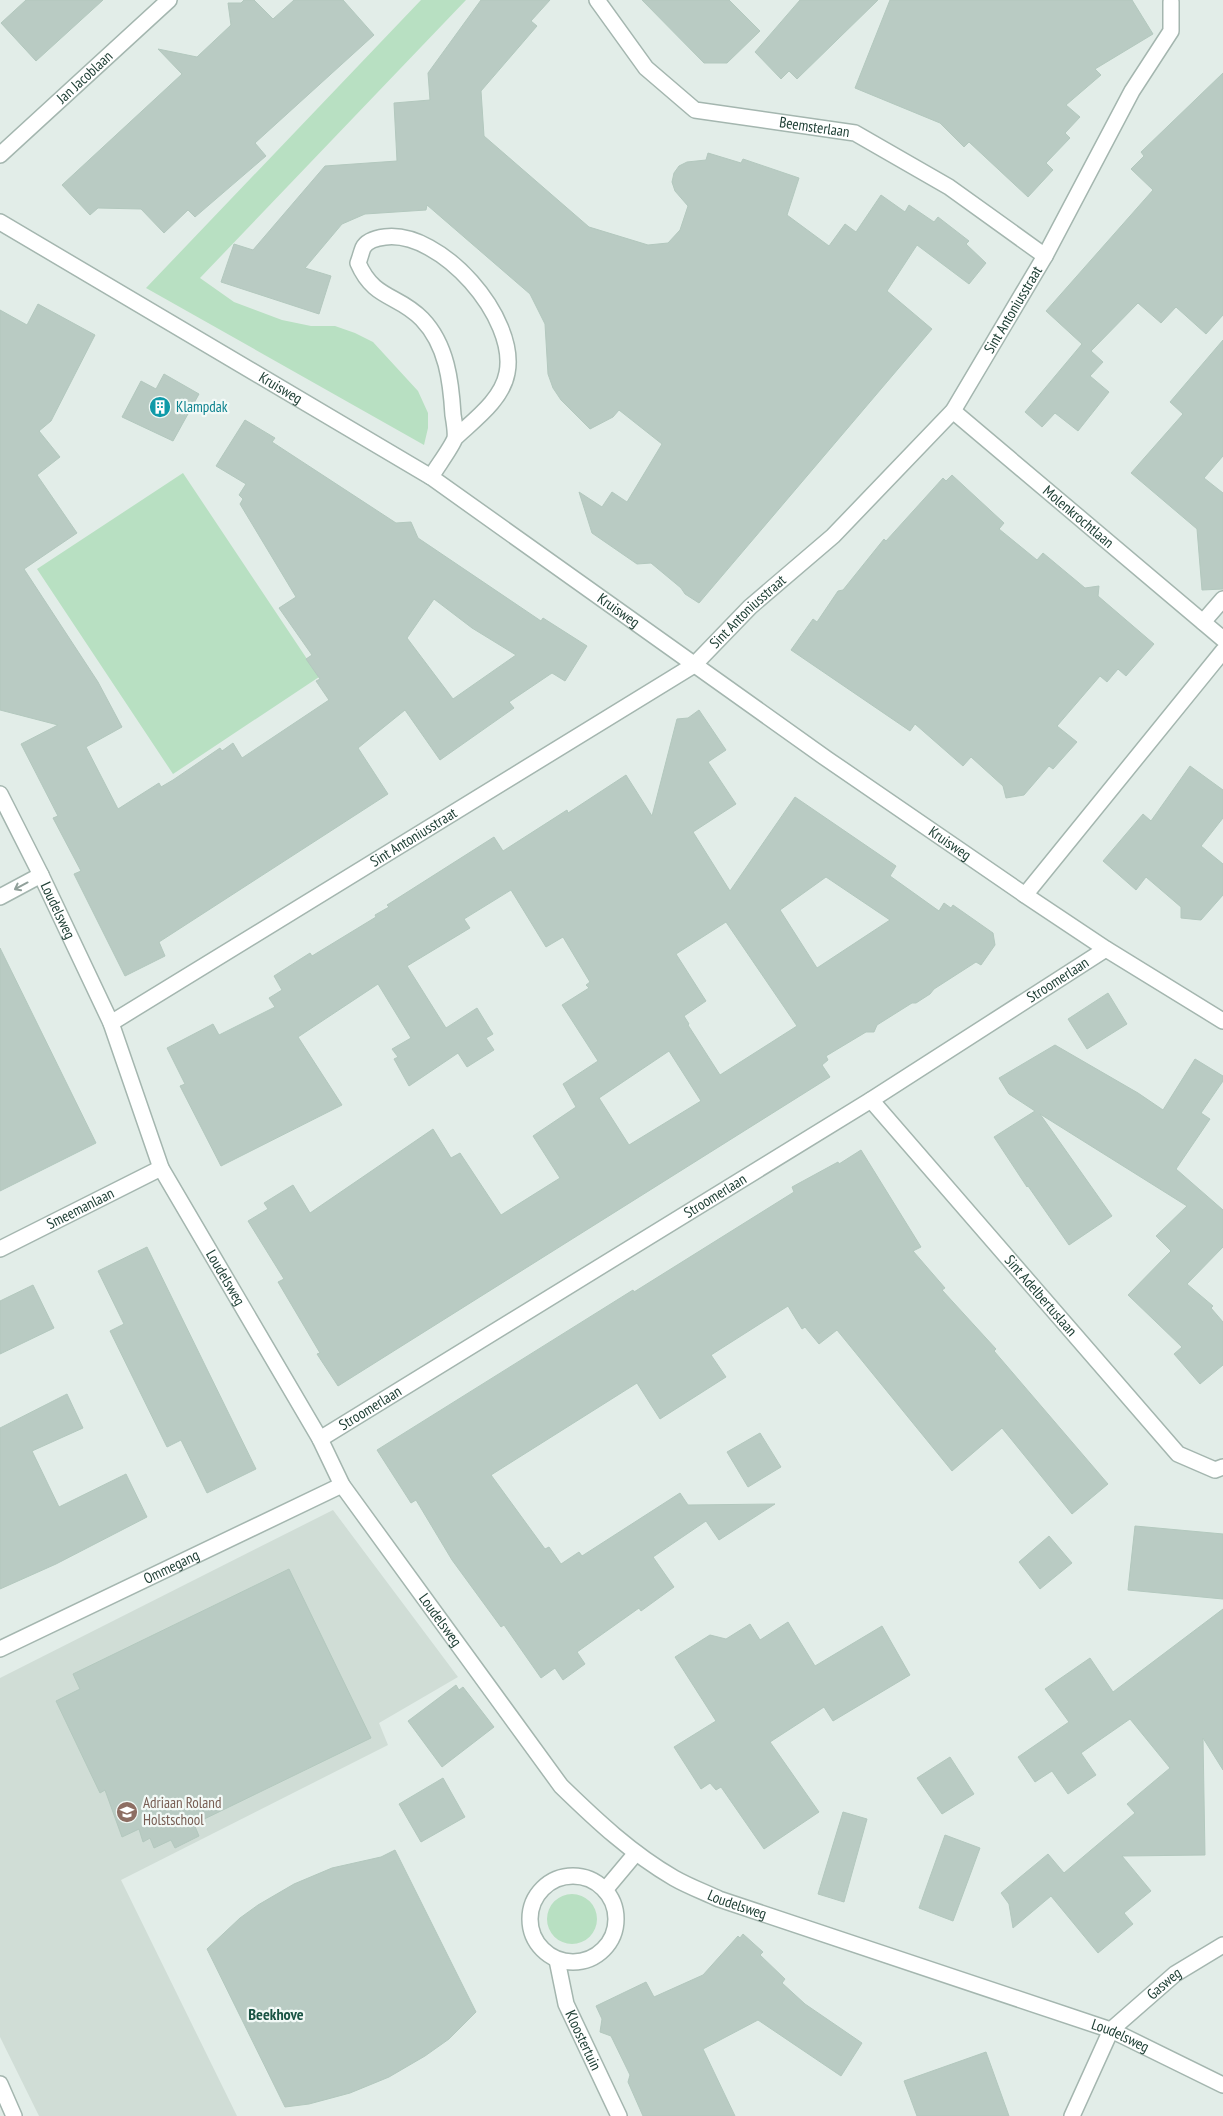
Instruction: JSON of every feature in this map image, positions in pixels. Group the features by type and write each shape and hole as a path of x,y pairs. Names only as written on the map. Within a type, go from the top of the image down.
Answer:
{"street":[{"name":"Jan Jacoblaan","path":"0,155 169,0"},
{"name":"Beemsterlaan","path":"597,0 646,68 694,110 855,133 950,188 1045,256"},
{"name":"Sint Antoniusstraat","path":"111,1023 694,665 750,607 833,536 953,411 1045,256 1132,91 1171,31 1172,1"},
{"name":"Kruisweg","path":"0,222 431,477 694,665 1025,895 1106,949 1223,1021"},
{"path":"431,477 455,438 482,413 497,395 507,374 508,357 501,331 491,309 478,288 442,256 417,243 396,236 375,238 363,248 358,263 365,278 376,289 409,308 423,319 433,334 443,353 450,378 455,438"},
{"name":"Molenkrochtlaan","path":"953,411 1223,639"},
{"path":"1203,622 1223,599"},
{"path":"1025,895 1223,651"},
{"name":"Loudelsweg","path":"0,794 41,875 111,1023 161,1168 320,1439 342,1485 561,1786 597,1821 636,1853 674,1878 719,1899 1111,2030 1223,2085"},
{"path":"0,897 41,875"},
{"name":"Stroomerlaan","path":"320,1439 871,1100 1106,949"},
{"name":"Sint Adelbertuslaan","path":"871,1100 1178,1454 1214,1470 1223,1467"},
{"name":"Smeemanlaan","path":"0,1249 161,1168"},
{"name":"Ommegang","path":"0,1649 342,1485"},
{"path":"605,1890 636,1853"},
{"path":"566,1876 580,1876 594,1881 605,1890 613,1902 616,1916 615,1931 609,1944 598,1954 586,1961 572,1963 557,1960 545,1953 535,1942 530,1928 529,1914 533,1900 541,1889 552,1880 566,1876"},
{"name":"Gasweg","path":"1111,2030 1175,1974 1223,1945"},
{"name":"Kloostertuin","path":"557,1960 566,2004 619,2116"},
{"path":"1072,2116 1111,2030"},
{"path":"0,2084 14,2116"}],"shaded area":[{"name":"Adriaan Roland Holstschool","path":"333,1510 458,1677 379,1723 388,1745 121,1880 237,2116 39,2116 0,2037 0,1678"}],"green space":[{"path":"421,0 466,0 200,278 234,302 282,320 311,326 335,326 373,342 418,391 428,413 428,428 424,445 146,288"},
{"path":"183,473 319,677 173,774 37,569"},
{"path":"572,1894 586,1898 593,1905 597,1919 593,1933 586,1940 572,1944 558,1940 551,1933 547,1919 551,1905 558,1898"}],"building":[{"path":"26,0 103,0 36,61 1,23"},
{"path":"244,0 254,0 273,19 294,0 343,0 374,35 255,143 266,156 195,217 188,210 164,233 141,209 98,208 90,215 62,185 182,74 158,49 197,57 231,25 228,3 241,3"},
{"path":"481,0 550,0 531,21 537,26 481,91 484,136 589,227 648,245 668,243 680,230 688,206 675,191 672,182 674,173 679,166 687,162 706,160 708,153 741,163 743,159 799,178 787,215 829,246 845,224 856,232 881,195 905,212 909,205 934,222 938,217 969,241 966,244 986,263 969,284 917,245 887,291 932,329 699,603 685,594 681,588 651,563 637,564 592,533 579,492 602,507 612,492 627,502 662,444 619,410 613,417 590,429 561,400 553,388 548,374 545,324 530,294 427,205 426,210 365,214 342,224 305,268 331,276 319,314 221,282 234,244 253,250 325,166 397,161 394,103 430,100 428,73"},
{"path":"642,0 729,0 760,31 727,63 704,63"},
{"path":"800,0 878,0 797,79 789,71 781,79 755,52"},
{"path":"890,0 1132,0 1153,34 1095,69 1101,75 1066,105 1080,117 1065,133 1070,138 1046,163 1053,170 1028,197 969,142 964,147 940,123 855,88"},
{"path":"1223,73 1223,315 1206,334 1176,307 1161,323 1138,303 1091,351 1103,362 1090,376 1109,392 1078,431 1055,413 1042,427 1025,412 1082,344 1046,311 1153,190 1131,169 1144,156 1141,152"},
{"path":"38,304 95,335 51,421 39,431 60,457 37,475 77,533 24,569 98,682 122,727 86,747 118,809 159,783 161,787 173,780 220,748 222,751 233,743 242,758 329,700 316,681 320,679 306,659 312,655 279,608 296,597 240,504 243,499 239,495 246,484 216,466 245,420 275,438 272,442 396,523 411,522 418,538 541,621 543,618 587,646 565,681 552,673 509,702 514,708 440,760 405,710 358,748 388,794 159,942 165,956 125,976 74,874 81,871 53,818 58,816 21,744 58,725 0,710 0,310 27,325","holes":["434,599 472,628 516,655 453,699 407,638"]},
{"path":"1223,340 1223,456 1204,478 1223,493 1223,589 1202,590 1197,529 1131,473 1183,414 1170,402"},
{"name":"Klampdak","path":"164,374 199,394 173,441 122,417 141,381 156,389"},
{"path":"952,475 1004,523 999,529 1037,560 1043,553 1085,588 1099,586 1098,596 1154,644 1126,676 1118,669 1107,682 1100,676 1057,726 1077,742 1053,769 1049,766 1024,795 1006,798 1003,786 971,757 963,766 915,724 910,731 791,650 813,619 817,622 838,591 843,590 884,539 886,541 943,478 946,481"},
{"path":"699,710 726,750 708,762 736,804 693,832 730,891 795,797 896,866 890,876 939,911 944,903 951,908 953,905 993,933 995,945 981,965 976,962 916,1003 912,1003 877,1025 874,1032 866,1032 826,1056 828,1060 822,1065 830,1077 338,1386 317,1354 320,1353 278,1282 284,1279 248,1221 268,1209 264,1203 293,1185 310,1213 433,1129 451,1158 460,1153 501,1215 560,1178 533,1136 576,1107 563,1084 598,1061 562,1005 589,988 586,985 590,982 563,937 546,947 511,890 464,919 470,928 407,966 446,1028 477,1008 493,1034 486,1038 494,1050 467,1067 458,1053 409,1086 394,1059 398,1057 392,1049 411,1038 378,984 298,1037 342,1105 221,1166 180,1086 185,1084 167,1048 213,1024 219,1035 275,1007 269,998 282,990 274,976 310,953 312,956 376,917 375,915 389,907 387,905 494,837 503,851 567,810 568,813 626,775 652,816 677,719 688,718","holes":["826,877 890,920 817,968 780,910","726,922 797,1026 720,1075 684,1016 706,1001 676,954","669,1051 701,1101 629,1145 599,1098"]},
{"path":"1190,766 1223,790 1223,818 1201,846 1223,864 1223,895 1201,920 1181,918 1181,907 1146,877 1136,890 1103,861 1143,814 1151,821"},
{"path":"0,948 96,1143 0,1191"},
{"path":"1108,993 1127,1024 1087,1049 1068,1019"},
{"path":"1055,1045 1138,1093 1163,1110 1195,1059 1223,1076 1223,1081 1201,1113 1210,1119 1176,1169 1223,1210 1223,1247 1187,1284 1213,1306 1211,1308 1223,1322 1223,1365 1200,1384 1174,1354 1182,1347 1128,1295 1171,1251 1156,1236 1187,1206 1040,1114 1112,1216 1069,1245 994,1137 1035,1111 1009,1094 999,1078"},
{"path":"861,1150 921,1247 913,1251 945,1288 942,1290 996,1349 994,1351 1108,1484 1072,1514 1002,1428 952,1471 837,1330 819,1344 805,1327 802,1329 788,1306 711,1355 726,1377 660,1419 637,1383 491,1475 545,1549 549,1547 561,1564 579,1552 582,1556 680,1493 688,1505 775,1504 719,1540 706,1521 653,1557 674,1587 641,1611 639,1608 577,1652 585,1664 563,1680 555,1668 541,1678 504,1625 501,1627 452,1560 416,1500 411,1503 377,1450 794,1192 792,1187 838,1162 839,1164"},
{"path":"147,1247 256,1469 207,1493 181,1440 167,1447 110,1331 124,1324 98,1271"},
{"path":"33,1285 54,1328 0,1354 0,1301"},
{"path":"67,1394 83,1428 32,1451 59,1507 126,1474 147,1517 56,1564 0,1589 0,1428"},
{"path":"760,1433 781,1467 748,1487 727,1452"},
{"path":"1135,1526 1223,1534 1223,1599 1128,1590"},
{"path":"1049,1536 1072,1563 1040,1589 1019,1562"},
{"path":"289,1569 371,1738 194,1824 199,1836 175,1848 171,1840 154,1848 150,1838 143,1842 139,1829 122,1837 105,1790 100,1793 56,1701 80,1689 73,1674"},
{"path":"1223,1609 1223,1770 1203,1738 1205,1855 1122,1856 1151,1891 1124,1913 1133,1924 1098,1953 1051,1896 1013,1928 1009,1904 1001,1893 1048,1854 1064,1873 1135,1813 1127,1804 1170,1768 1130,1719 1081,1753 1096,1775 1068,1794 1052,1771 1035,1782 1018,1757 1069,1722 1045,1689 1090,1658 1113,1692"},
{"path":"788,1622 815,1666 882,1626 910,1675 833,1721 824,1707 770,1742 819,1812 764,1849 721,1787 716,1790 710,1783 701,1789 674,1747 716,1721 675,1657 710,1635 726,1639 750,1624 760,1640"},
{"path":"456,1685 459,1690 463,1687 494,1727 442,1767 408,1721"},
{"path":"950,1757 974,1794 942,1814 917,1778"},
{"path":"443,1778 465,1817 421,1842 399,1804"},
{"path":"843,1812 867,1819 844,1902 818,1894"},
{"path":"945,1835 980,1848 953,1921 919,1908"},
{"path":"395,1850 476,2012 449,2039 425,2056 389,2077 350,2093 309,2104 285,2107 207,1949 240,1918 294,1884 332,1868 381,1857"},
{"path":"743,1934 763,1952 760,1955 785,1979 782,1983 805,2004 862,2043 841,2076 758,2020 703,2049 735,2116 643,2116 628,2082 630,2075 611,2036 600,2032 602,2019 596,2006 646,1982 654,1997 703,1975 738,1936 740,1938"},
{"path":"986,2052 1009,2116 917,2116 904,2081"}],"place":[{"name":"Klampdak","path":"160,407"},
{"name":"Adriaan Roland Holstschool","path":"127,1812"}],"district":[{"name":"Beekhove","path":"276,2014"}]}
